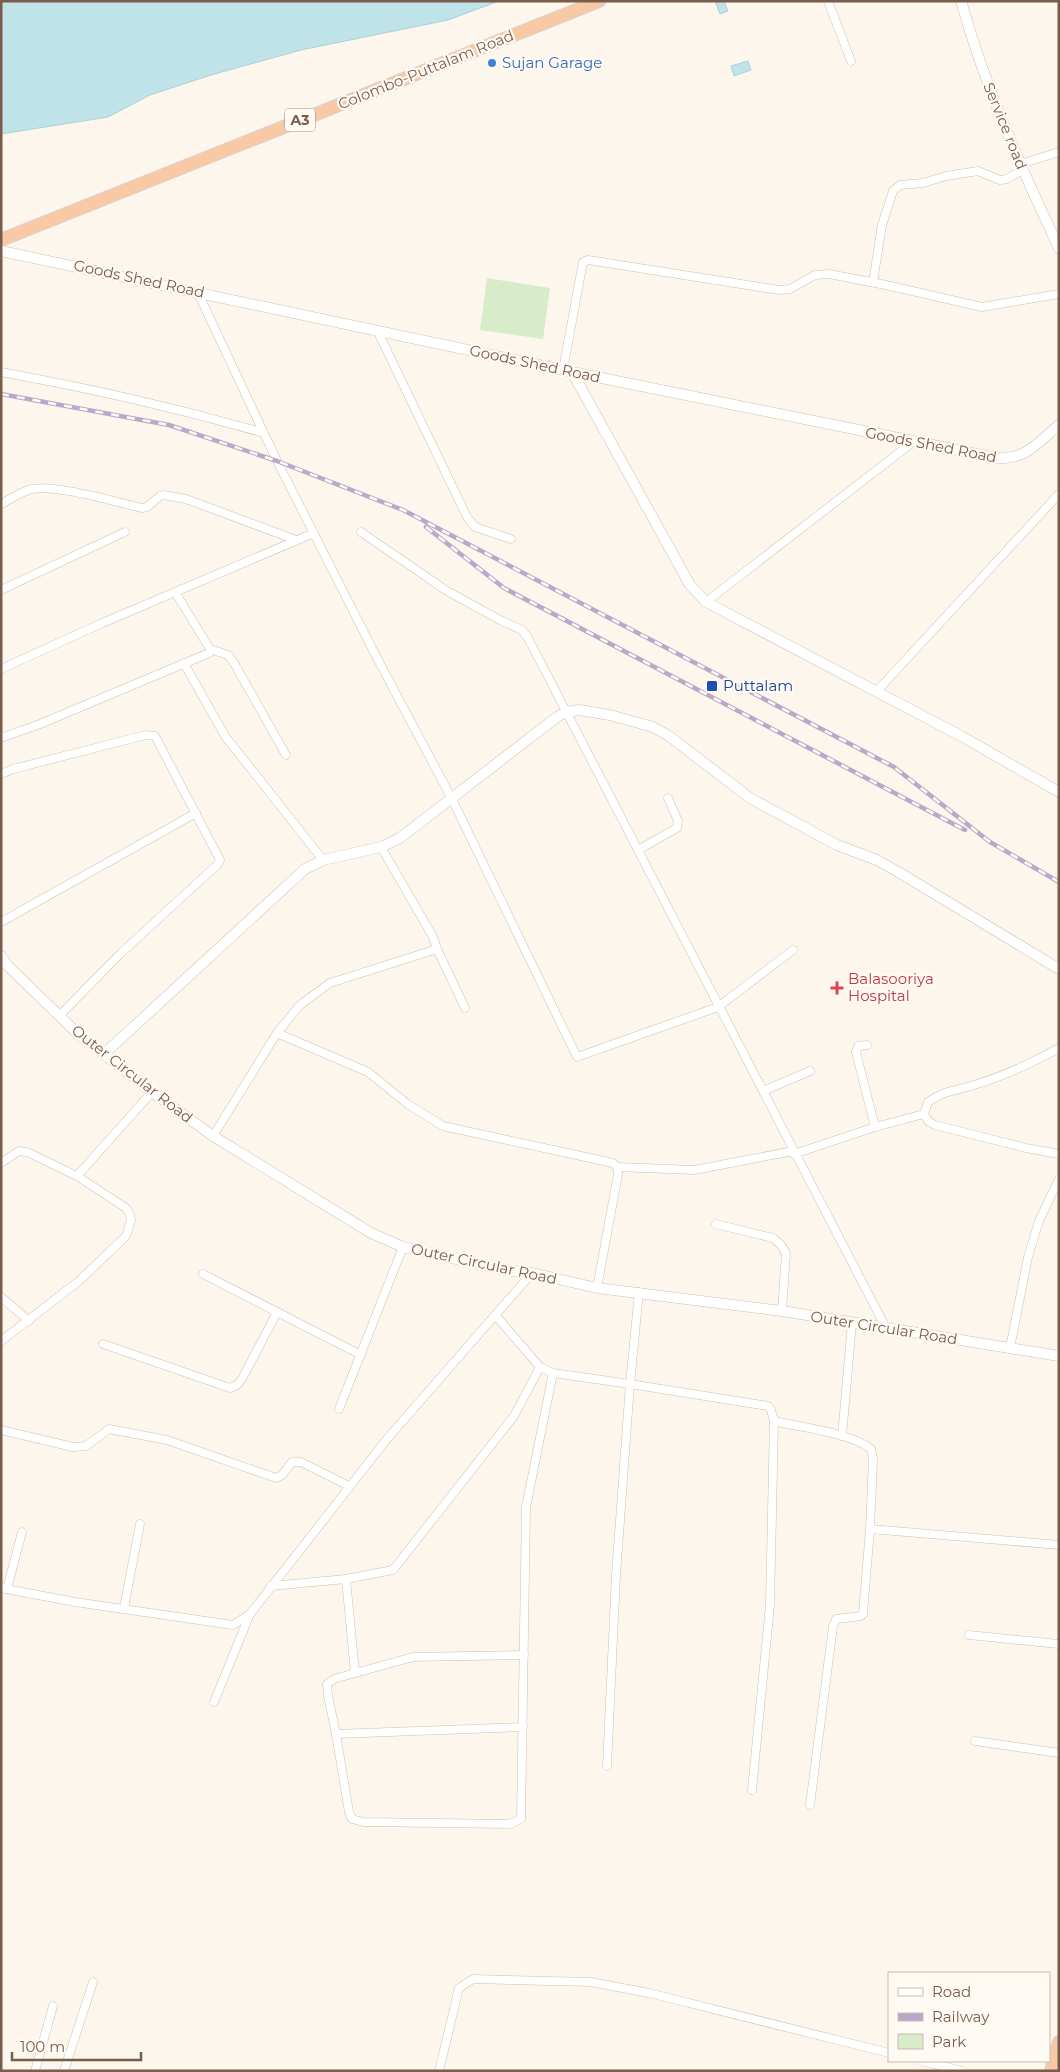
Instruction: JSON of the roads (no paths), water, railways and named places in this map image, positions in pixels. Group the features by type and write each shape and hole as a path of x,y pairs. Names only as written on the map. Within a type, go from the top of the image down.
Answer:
{"highway":[{"name":"Colombo-Puttalam Road","path":"1,240 600,1"},
{"path":"1051,2071 1059,2042"}],"street":[{"path":"828,1 851,61"},
{"name":"Service road","path":"961,1 988,88 1021,167 1059,248"},
{"path":"873,282 882,225 893,191 900,185 923,183 946,176 978,171 1000,180 1008,179 1021,167 1059,152"},
{"name":"Goods Shed Road","path":"1,251 567,371 997,458 1011,459 1022,456 1059,426"},
{"path":"1059,294 982,307 829,274 815,275 790,289 779,290 588,260 583,262 582,267 567,371 690,586 706,602 963,736 1059,792"},
{"path":"196,291 314,533 452,799 577,1057 718,1007 793,950"},
{"path":"378,330 467,517 475,527 511,540"},
{"path":"1,372 85,387 185,410 264,433"},
{"path":"706,602 913,442"},
{"path":"1,504 30,489 38,488 67,491 142,508 147,507 160,496 166,495 186,499 296,540"},
{"path":"877,691 1059,494"},
{"path":"1,590 125,532"},
{"path":"361,532 447,591 502,622 522,630 886,1328"},
{"path":"1,670 100,624 314,533"},
{"path":"175,592 210,649 228,655 234,663 286,755"},
{"path":"1,738 185,665 210,653 210,649"},
{"path":"185,665 225,736 323,860"},
{"path":"104,1054 305,869 323,860 381,847 400,838 557,716 579,710 610,714 653,727 669,736 750,798 837,845 877,860 1059,969"},
{"path":"1,774 13,769 150,734 155,736 220,860 218,865 120,954 59,1016"},
{"path":"638,850 676,828 678,821 668,798"},
{"path":"1,922 196,813"},
{"path":"381,847 433,937 465,1008"},
{"path":"213,1136 277,1033 300,1005 330,983 438,949"},
{"name":"Outer Circular Road","path":"1,956 7,965 59,1016 152,1092 213,1136 371,1233 403,1247 597,1288 782,1312 1059,1356"},
{"path":"277,1033 368,1072 410,1105 443,1126 613,1163 617,1167 618,1174 597,1288"},
{"path":"867,1045 858,1046 856,1052 875,1127"},
{"path":"924,1114 928,1102 941,1093 974,1085 1026,1066 1059,1048"},
{"path":"762,1091 810,1071"},
{"path":"77,1176 152,1092"},
{"path":"617,1167 694,1170 794,1153 875,1127 924,1114"},
{"path":"924,1114 929,1122 935,1125 1026,1148 1059,1154"},
{"path":"1,1163 19,1151 27,1152 77,1176 126,1208 130,1214 130,1228 126,1236 80,1281 1,1341"},
{"path":"1010,1348 1028,1257 1036,1230 1059,1179"},
{"path":"716,1224 773,1238 781,1245 786,1253 782,1312"},
{"path":"339,1409 403,1247"},
{"path":"214,1702 250,1614 387,1439 532,1273"},
{"path":"204,1274 361,1355"},
{"path":"607,1766 616,1575 630,1384 639,1292"},
{"path":"1,1297 29,1321"},
{"path":"102,1344 230,1388 242,1380 277,1312"},
{"path":"496,1316 540,1367 553,1373 768,1406 771,1410 774,1421 770,1605 752,1790"},
{"path":"842,1436 852,1323"},
{"path":"271,1586 346,1579 394,1570 514,1416 540,1367"},
{"path":"524,1655 413,1658 334,1679 327,1684 349,1812 352,1819 363,1822 510,1824 521,1819 522,1727 524,1655 526,1507 553,1373"},
{"path":"774,1421 864,1442 871,1448 873,1460 863,1614 861,1616 836,1619 833,1626 810,1805"},
{"path":"2,1429 73,1447 86,1446 109,1429 167,1440 276,1478 282,1475 292,1462 301,1462 349,1486"},
{"path":"124,1608 140,1524"},
{"path":"870,1529 1059,1545"},
{"path":"22,1532 4,1589 75,1602 233,1625 250,1614"},
{"path":"346,1579 355,1673"},
{"path":"969,1635 1059,1644"},
{"path":"336,1734 522,1727"},
{"path":"975,1741 1059,1753"},
{"path":"439,2071 459,1988 473,1979 591,1982 649,1993 888,2053"},
{"path":"64,2071 93,1982"},
{"path":"35,2071 53,2006"},
{"path":"926,2062 962,2071"}],"water":[{"path":"1,1 499,1 448,20 301,50 211,75 150,95 108,117 1,134"},
{"path":"715,1 724,1 728,11 720,14"},
{"path":"748,61 751,70 734,76 731,66"}],"railway":[{"path":"1,394 169,425 277,461 403,510 894,767 990,842 1059,882"},
{"path":"426,527 504,588 965,830"}],"place":[{"name":"Sujan Garage","path":"492,63"},
{"name":"Puttalam","path":"712,686"},
{"name":"Balasooriya Hospital","path":"837,988"}]}
